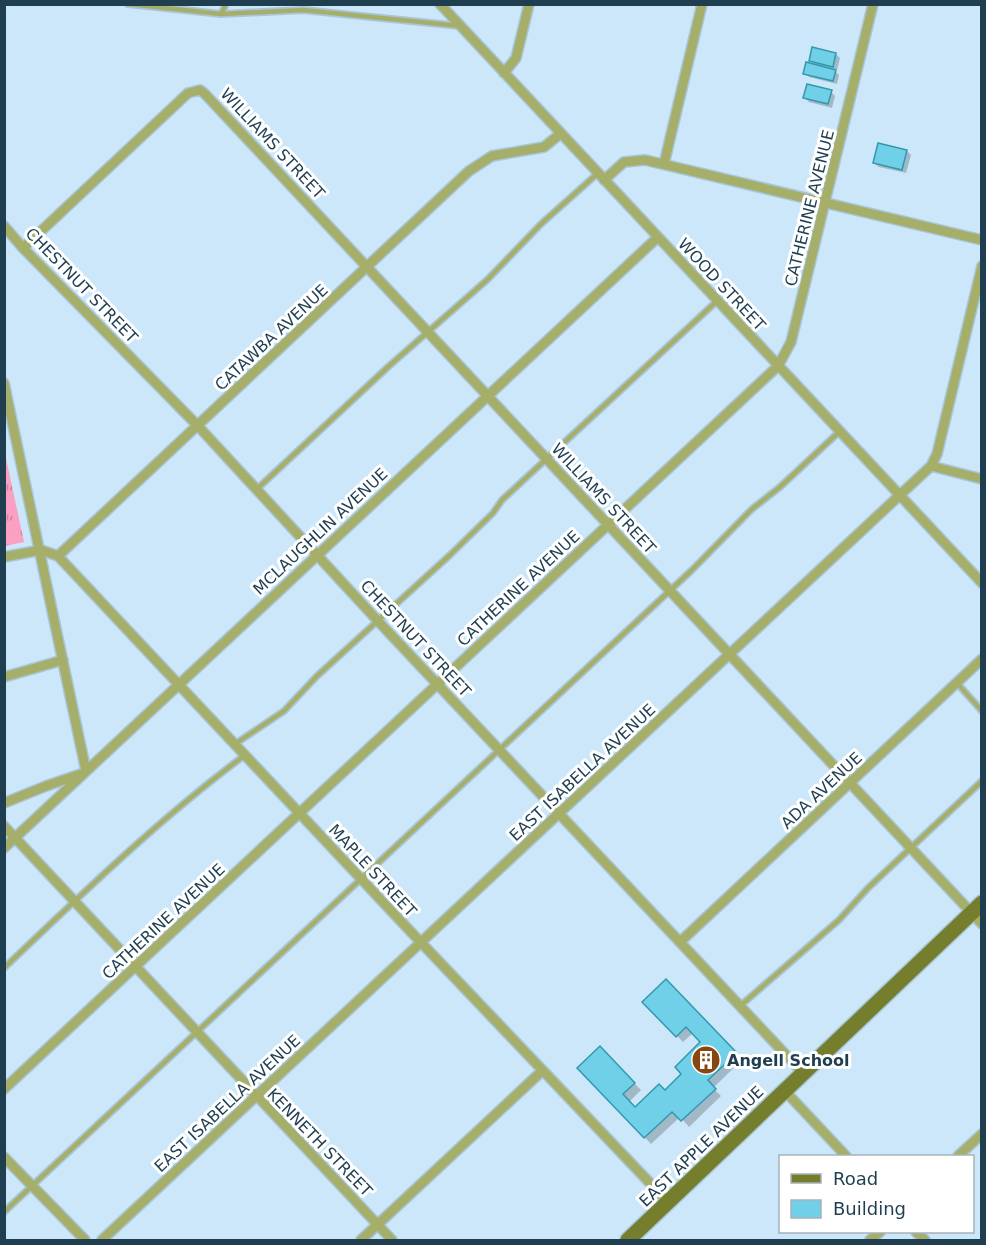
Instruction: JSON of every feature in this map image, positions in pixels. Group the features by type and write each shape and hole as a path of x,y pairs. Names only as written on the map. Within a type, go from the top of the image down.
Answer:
{"main road":[{"name":"EAST APPLE AVENUE","path":"628,1240 803,1073 978,913"}],"street":[{"name":"WOOD STREET","path":"440,4 981,583"},
{"path":"504,73 516,58 529,4"},
{"path":"664,164 702,4"},
{"name":"CATHERINE AVENUE","path":"4,1089 778,366 792,342 873,4"},
{"name":"WILLIAMS STREET","path":"23,248 189,93 200,90 206,94 911,849 978,913"},
{"name":"CATAWBA AVENUE","path":"58,556 469,171 492,156 544,147 560,134"},
{"path":"601,177 624,162 645,160 981,240"},
{"name":"CHESTNUT STREET","path":"4,226 198,426 803,1073"},
{"name":"MCLAUGHLIN AVENUE","path":"4,848 657,237"},
{"name":"EAST ISABELLA AVENUE","path":"102,1240 931,466 937,454 981,266"},
{"path":"4,383 41,550 85,772 4,803"},
{"path":"931,466 981,479"},
{"path":"4,557 41,550 58,556"},
{"name":"MAPLE STREET","path":"58,556 668,1202"},
{"name":"ADA AVENUE","path":"680,942 981,658"},
{"path":"4,677 63,660"},
{"name":"KENNETH STREET","path":"4,826 196,1033 393,1240"},
{"path":"361,1240 542,1071"},
{"path":"785,1091 845,1155"},
{"path":"959,1155 981,1134"},
{"path":"4,1157 85,1240"}],"lane":[{"path":"128,4 221,14 303,10 460,26"},
{"path":"221,14 226,4"},
{"path":"257,490 487,280 542,224 601,177"},
{"path":"235,744 284,711 377,620 450,555 493,513 502,500 717,301"},
{"path":"4,1212 670,590 752,509 780,487 840,431"},
{"path":"956,682 981,711"},
{"path":"4,968 183,802 245,755"},
{"path":"740,1006 839,920 868,888 981,781"}],"green space":[{"path":"4,449 24,542 5,546 4,546"}],"building":[{"path":"812,47 836,53 833,67 809,61"},
{"path":"806,62 836,70 833,81 803,74"},
{"path":"807,84 832,90 828,104 803,98"},
{"path":"878,143 907,150 902,170 873,163"},
{"name":"Angell School","path":"666,979 737,1053 708,1080 716,1089 681,1121 672,1112 644,1138 577,1068 600,1046 635,1083 623,1094 635,1107 659,1084 665,1090 681,1074 675,1067 700,1042 686,1027 676,1037 642,1002"}],"place":[{"name":"Angell School","path":"706,1060"}]}
